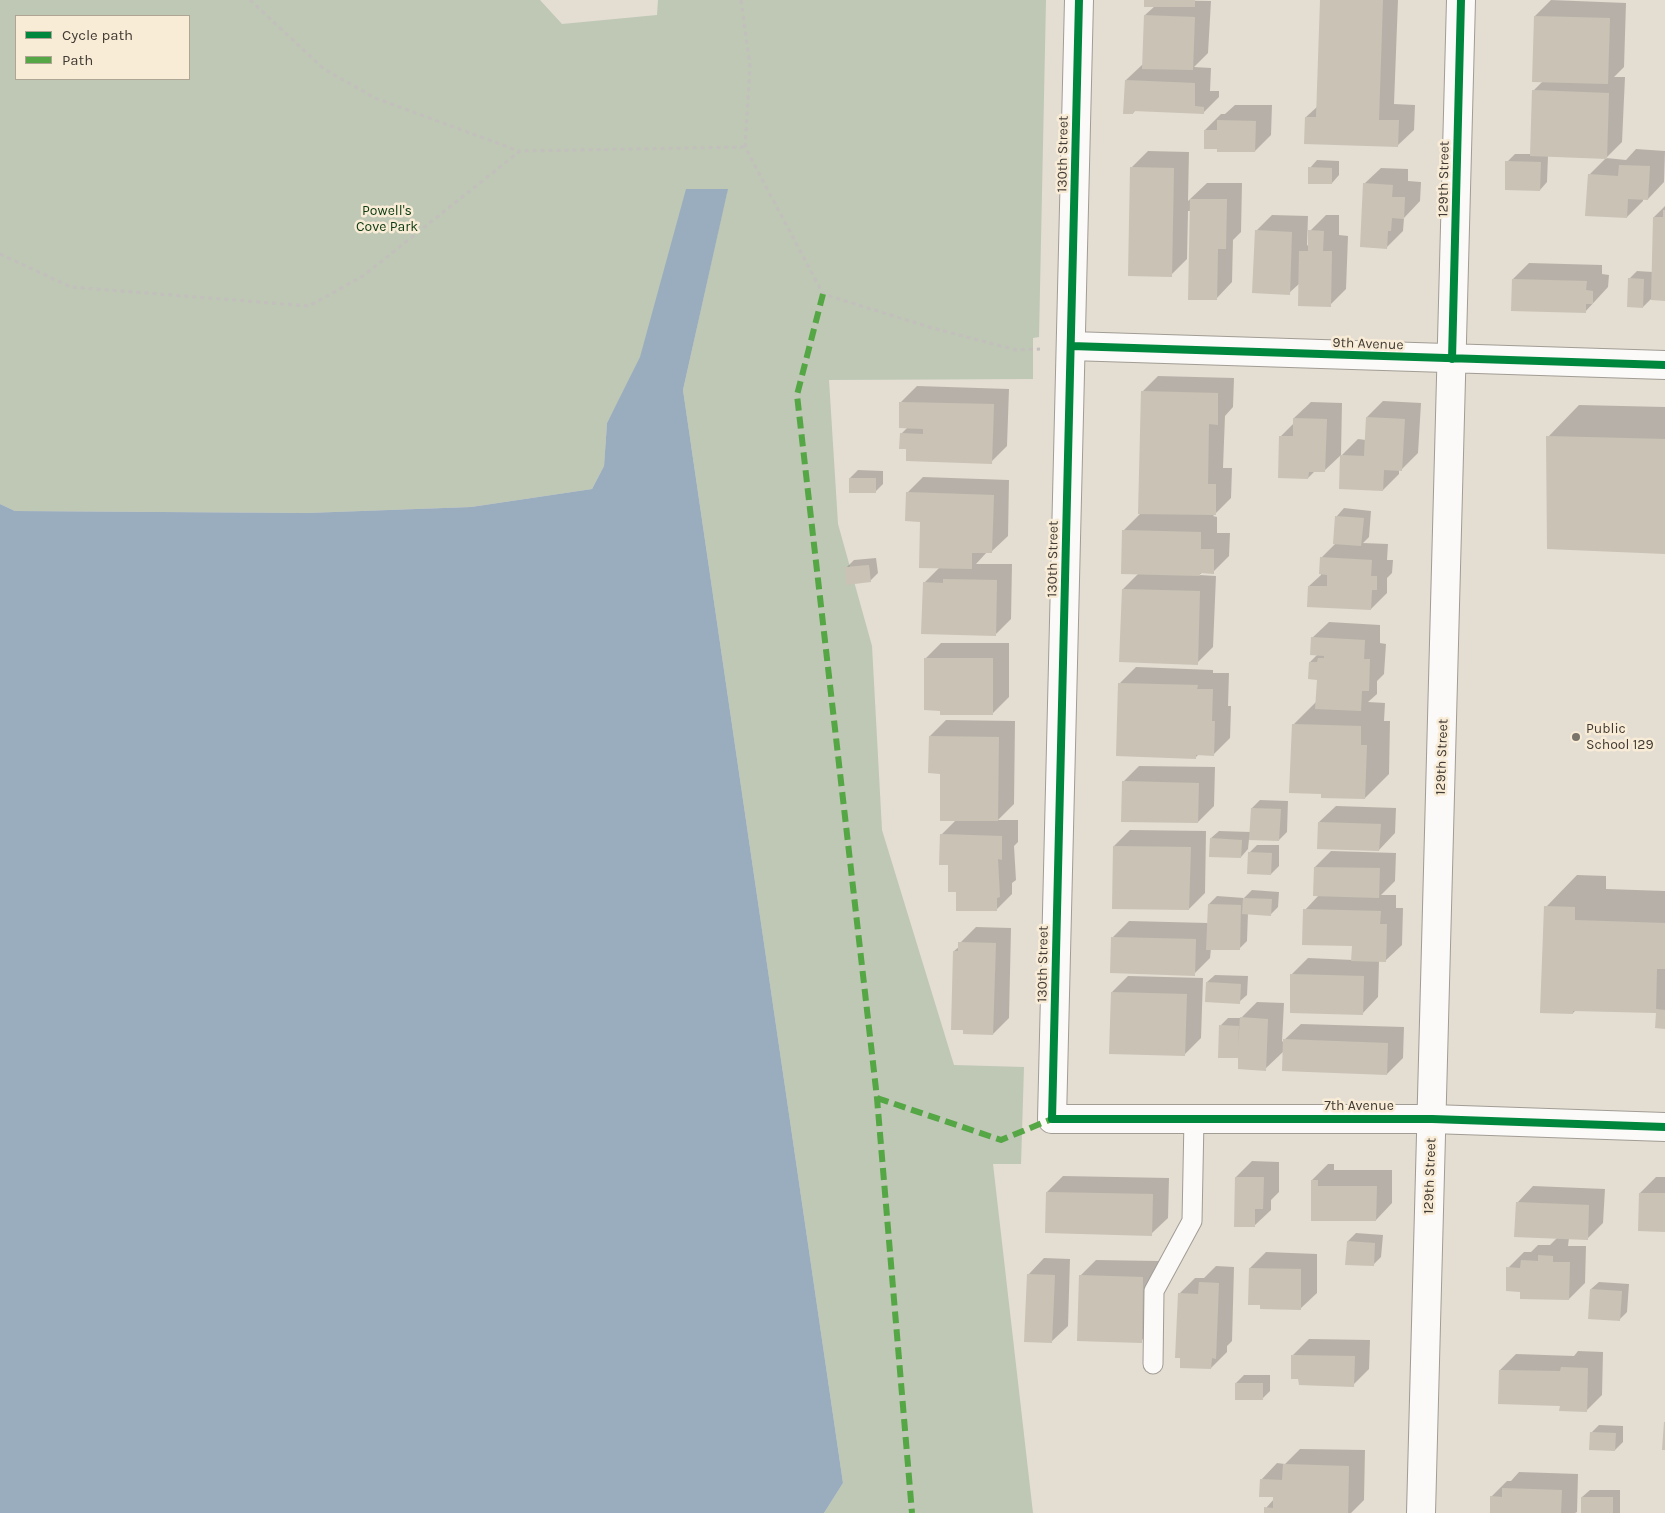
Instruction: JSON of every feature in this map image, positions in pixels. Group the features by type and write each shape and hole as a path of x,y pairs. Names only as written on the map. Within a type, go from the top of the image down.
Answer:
{"street":[{"name":"130th Street","path":"1052,1119 1079,0"},
{"name":"129th Street","path":"1421,1513 1461,0"},
{"name":"9th Avenue","path":"1071,346 1665,365"},
{"name":"7th Avenue","path":"1052,1119 1432,1119 1665,1127"}],"lane":[{"path":"1152,1364 1154,1291 1192,1221 1194,1119"}],"path":[{"path":"250,0 324,69 375,98 520,151 745,147"},
{"path":"741,0 750,66 745,147 823,294 928,327 1016,350 1071,346"},
{"path":"0,254 71,287 309,306 363,276 520,151"}],"green space":[{"name":"Powell's Cove Park","path":"0,0 540,0 562,24 657,15 658,0 1046,0 1039,337 1033,338 1033,379 829,380 838,524 872,646 882,830 954,1065 1024,1067 1021,1164 993,1164 1033,1513 824,1513 843,1483 683,390 727,192 607,423 604,466 592,489 471,507 307,513 15,511 0,504"}],"water":[{"path":"686,189 728,189 683,390 843,1483 824,1513 0,1513 0,504 15,511 307,513 471,507 592,489 604,466 607,423 640,357"}],"building":[{"path":"1144,0 1195,0 1195,7 1144,7"},
{"path":"1320,0 1383,0 1379,120 1399,120 1398,147 1304,144 1305,117 1316,117"},
{"path":"1144,15 1195,17 1193,70 1142,69"},
{"path":"1534,16 1610,18 1608,84 1532,82"},
{"path":"1125,80 1195,83 1195,106 1204,107 1204,114 1134,111 1133,114 1123,114"},
{"path":"1532,90 1609,93 1607,159 1530,156"},
{"path":"1217,120 1256,121 1255,152 1217,152 1217,149 1204,149 1204,130 1217,130"},
{"path":"1505,161 1541,162 1540,191 1505,190"},
{"path":"1619,165 1650,166 1648,200 1628,199 1627,218 1585,216 1588,174 1618,176"},
{"path":"1130,167 1174,168 1172,277 1128,276"},
{"path":"1308,167 1332,168 1332,184 1308,184"},
{"path":"1363,183 1393,185 1392,197 1405,197 1404,219 1392,218 1391,231 1388,231 1387,249 1360,247"},
{"path":"1190,199 1227,199 1226,249 1218,249 1217,300 1188,300"},
{"path":"1663,210 1665,210 1665,301 1651,300 1653,217 1663,217"},
{"path":"1255,230 1292,232 1290,295 1252,293"},
{"path":"1308,230 1324,231 1323,251 1332,251 1331,307 1298,306 1299,251 1308,251"},
{"path":"1628,278 1644,279 1643,308 1627,307"},
{"path":"1512,279 1587,281 1586,290 1593,291 1593,304 1586,304 1586,313 1511,311"},
{"path":"1141,391 1218,393 1218,425 1209,424 1208,484 1216,484 1216,515 1138,514"},
{"path":"899,402 994,404 992,464 906,461 906,449 899,449 900,433 923,434 923,429 899,428"},
{"path":"1366,417 1405,419 1402,471 1384,470 1383,491 1339,489 1340,455 1364,456"},
{"path":"1293,418 1327,419 1325,472 1309,472 1308,479 1278,478 1279,436 1293,436"},
{"path":"1546,436 1665,439 1665,554 1547,549"},
{"path":"849,478 876,478 876,493 849,493"},
{"path":"906,492 994,495 992,553 972,553 972,569 919,568 920,522 905,521"},
{"path":"1335,516 1364,518 1361,546 1333,544"},
{"path":"1122,530 1201,532 1201,549 1214,549 1214,574 1200,573 1200,576 1121,574"},
{"path":"1320,557 1372,560 1371,576 1377,576 1377,590 1372,590 1371,610 1307,607 1308,586 1327,586 1327,575 1319,574"},
{"path":"869,565 871,582 846,585 845,567"},
{"path":"943,579 997,580 996,636 921,634 923,582 943,583"},
{"path":"1122,589 1200,591 1198,665 1119,662"},
{"path":"1311,637 1365,640 1364,659 1370,659 1369,691 1362,691 1361,711 1315,709 1317,680 1308,679 1309,662 1317,662 1318,658 1324,658 1324,656 1310,655"},
{"path":"924,658 993,658 993,715 940,715 940,711 924,710"},
{"path":"1118,683 1198,685 1197,689 1213,689 1212,721 1215,721 1214,756 1196,755 1196,759 1116,756"},
{"path":"1292,724 1361,726 1361,745 1367,745 1365,799 1321,798 1321,794 1289,793"},
{"path":"929,736 999,737 998,821 940,821 940,774 928,773"},
{"path":"1122,781 1199,783 1198,823 1121,822"},
{"path":"1251,808 1281,809 1279,841 1249,840"},
{"path":"1318,822 1381,824 1379,851 1317,849"},
{"path":"940,834 1002,836 1002,860 998,859 1000,897 997,898 997,911 956,911 956,892 948,892 948,865 939,865"},
{"path":"1210,838 1242,840 1241,858 1209,857"},
{"path":"1113,846 1191,847 1189,910 1112,909"},
{"path":"1248,852 1272,853 1271,875 1247,874"},
{"path":"1314,867 1380,868 1379,898 1313,896"},
{"path":"1243,898 1272,899 1271,916 1242,914"},
{"path":"1208,904 1241,905 1240,950 1206,950"},
{"path":"1544,906 1575,907 1575,920 1665,923 1665,969 1657,969 1656,1009 1665,1010 1665,1029 1655,1028 1656,1013 1573,1011 1573,1014 1540,1013"},
{"path":"1303,909 1381,911 1380,924 1387,924 1386,962 1351,961 1352,946 1302,945"},
{"path":"1111,937 1196,939 1195,976 1110,973"},
{"path":"958,942 996,943 993,1035 963,1034 963,1030 951,1030 953,951 958,951"},
{"path":"1290,974 1364,976 1363,1015 1290,1013"},
{"path":"1206,982 1241,984 1240,1004 1205,1002"},
{"path":"1111,992 1187,994 1185,1056 1109,1054"},
{"path":"1240,1017 1268,1019 1266,1071 1238,1069 1238,1058 1218,1058 1219,1025 1239,1026 1238,1047"},
{"path":"1283,1039 1388,1043 1387,1075 1282,1071"},
{"path":"1235,1177 1264,1177 1263,1209 1255,1209 1255,1227 1234,1227"},
{"path":"1311,1180 1318,1180 1318,1186 1377,1186 1376,1221 1311,1221"},
{"path":"1046,1192 1153,1194 1152,1236 1045,1233"},
{"path":"1639,1193 1665,1193 1665,1232 1638,1231"},
{"path":"1516,1202 1589,1205 1588,1240 1514,1237"},
{"path":"1347,1241 1375,1243 1374,1266 1345,1265"},
{"path":"1538,1255 1553,1256 1553,1262 1570,1262 1569,1300 1520,1299 1520,1292 1506,1291 1506,1267 1520,1268 1521,1260 1538,1261"},
{"path":"1249,1268 1301,1269 1301,1310 1260,1309 1260,1305 1248,1305"},
{"path":"1027,1274 1055,1275 1052,1343 1024,1342"},
{"path":"1079,1275 1143,1277 1142,1343 1077,1341"},
{"path":"1199,1282 1219,1283 1216,1359 1212,1358 1211,1369 1180,1368 1180,1358 1175,1358 1178,1293 1198,1294"},
{"path":"1590,1289 1622,1291 1620,1321 1588,1319"},
{"path":"1291,1355 1355,1356 1354,1387 1299,1385 1298,1379 1291,1379"},
{"path":"1561,1367 1588,1368 1587,1412 1559,1411 1560,1406 1498,1404 1499,1370 1560,1371"},
{"path":"1235,1383 1263,1383 1263,1400 1235,1400"},
{"path":"1664,1422 1665,1450 1662,1450"},
{"path":"1590,1432 1616,1433 1615,1451 1589,1450"},
{"path":"1283,1464 1349,1466 1348,1513 1264,1513 1264,1507 1273,1508 1273,1497 1259,1497 1260,1479 1282,1480"},
{"path":"1502,1488 1562,1490 1561,1513 1490,1513 1490,1496 1502,1497"},
{"path":"1581,1497 1613,1497 1613,1513 1581,1513"}],"marked path":[{"path":"823,294 797,395 877,1098 912,1513"},
{"path":"877,1098 1001,1140 1052,1119"}],"cycle path":[{"path":"1079,0 1052,1119 1432,1119 1665,1127"},
{"path":"1452,359 1461,0"},
{"path":"1071,346 1665,365"}],"place":[{"name":"Public School 129","path":"1576,737"}]}
